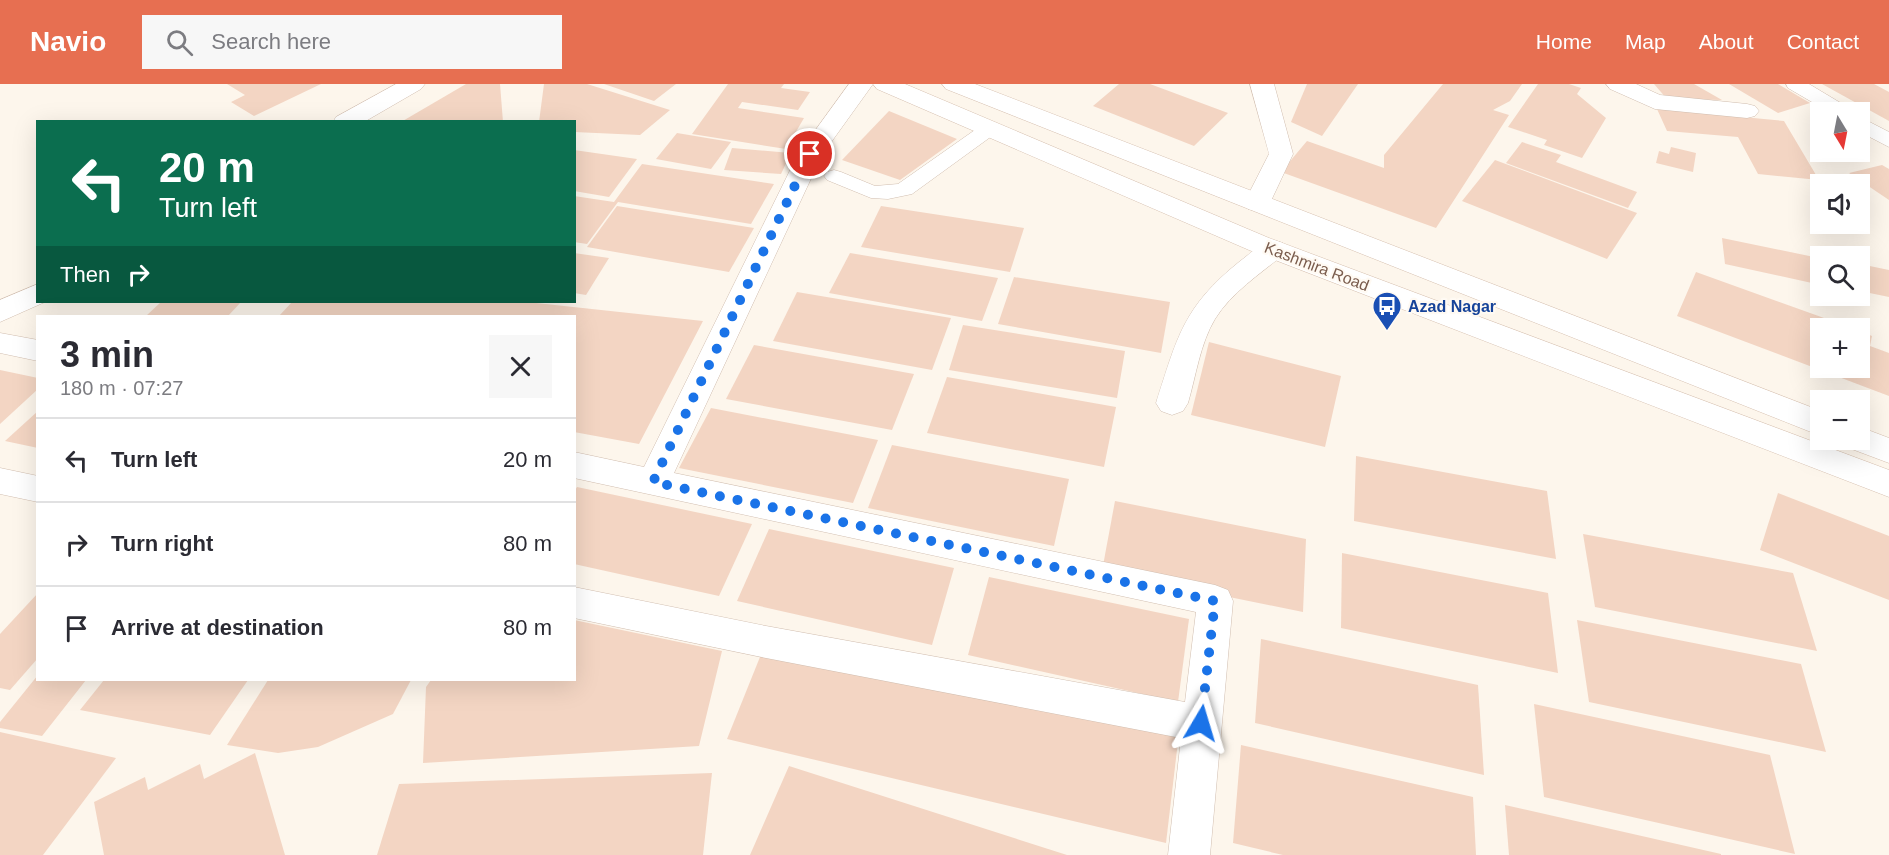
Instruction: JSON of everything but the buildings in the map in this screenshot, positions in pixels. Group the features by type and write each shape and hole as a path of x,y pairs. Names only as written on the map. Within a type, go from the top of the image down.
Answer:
{"street":[{"path":"349,120 413,84"},
{"path":"653,482 810,154 861,84"},
{"name":"Kashmira Road","path":"885,84 1273,249 1889,484"},
{"path":"954,84 1810,420"},
{"path":"1257,203 1281,154 1262,84"},
{"path":"1618,84 1655,102 1748,111"},
{"path":"1172,403 1188,352 1204,313 1228,286 1273,249"},
{"path":"0,312 36,294"},
{"path":"0,343 36,351"},
{"path":"1870,444 1889,451"},
{"path":"576,465 1215,601 1189,855"},
{"path":"0,481 36,489"},
{"path":"576,602 766,642 1201,723"}],"lane":[{"path":"1795,84 1825,102"},
{"path":"834,176 871,192 888,193 905,189 990,129"},
{"path":"1870,129 1889,141"}],"place":[{"name":"Azad Nagar","path":"1387,332"}],"route":[{"path":"810,154 653,482 1215,601 1201,723"}]}
